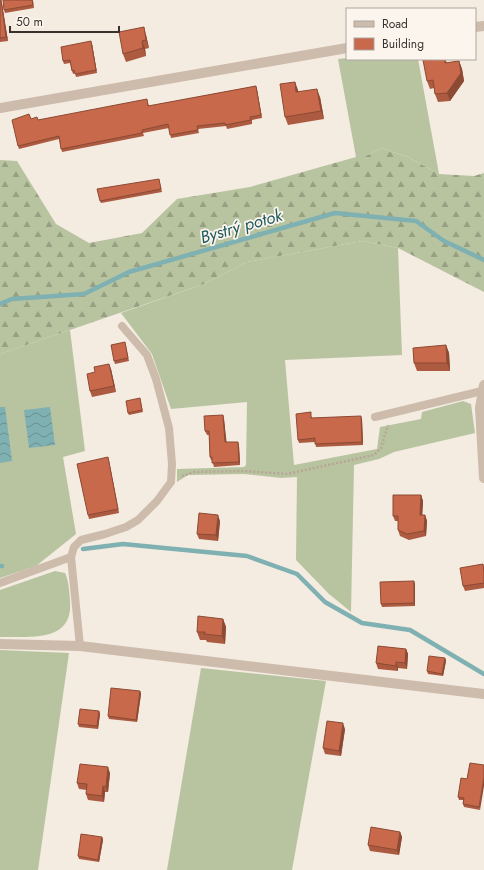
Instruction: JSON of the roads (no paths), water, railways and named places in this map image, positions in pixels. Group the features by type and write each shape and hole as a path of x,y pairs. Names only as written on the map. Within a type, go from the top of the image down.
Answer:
{"street":[{"path":"0,108 346,48"},
{"path":"483,388 480,408 484,478"},
{"path":"0,644 80,646 484,694"}],"lane":[{"path":"80,646 71,557 74,547 81,540 112,532 138,520 157,501 171,482 172,464 169,428 156,379 147,355 122,326"},
{"path":"375,416 483,388"},
{"path":"0,584 71,557"}],"water":[{"path":"0,407 5,407 12,461 0,463"},
{"path":"50,407 55,445 29,448 24,410"}],"waterway":[{"name":"Bystrý potok","path":"0,304 12,299 84,294 129,272 335,213 416,221 444,241 484,260"},
{"path":"83,549 123,544 247,556 297,574 325,602 362,623 410,630 484,674"}]}
